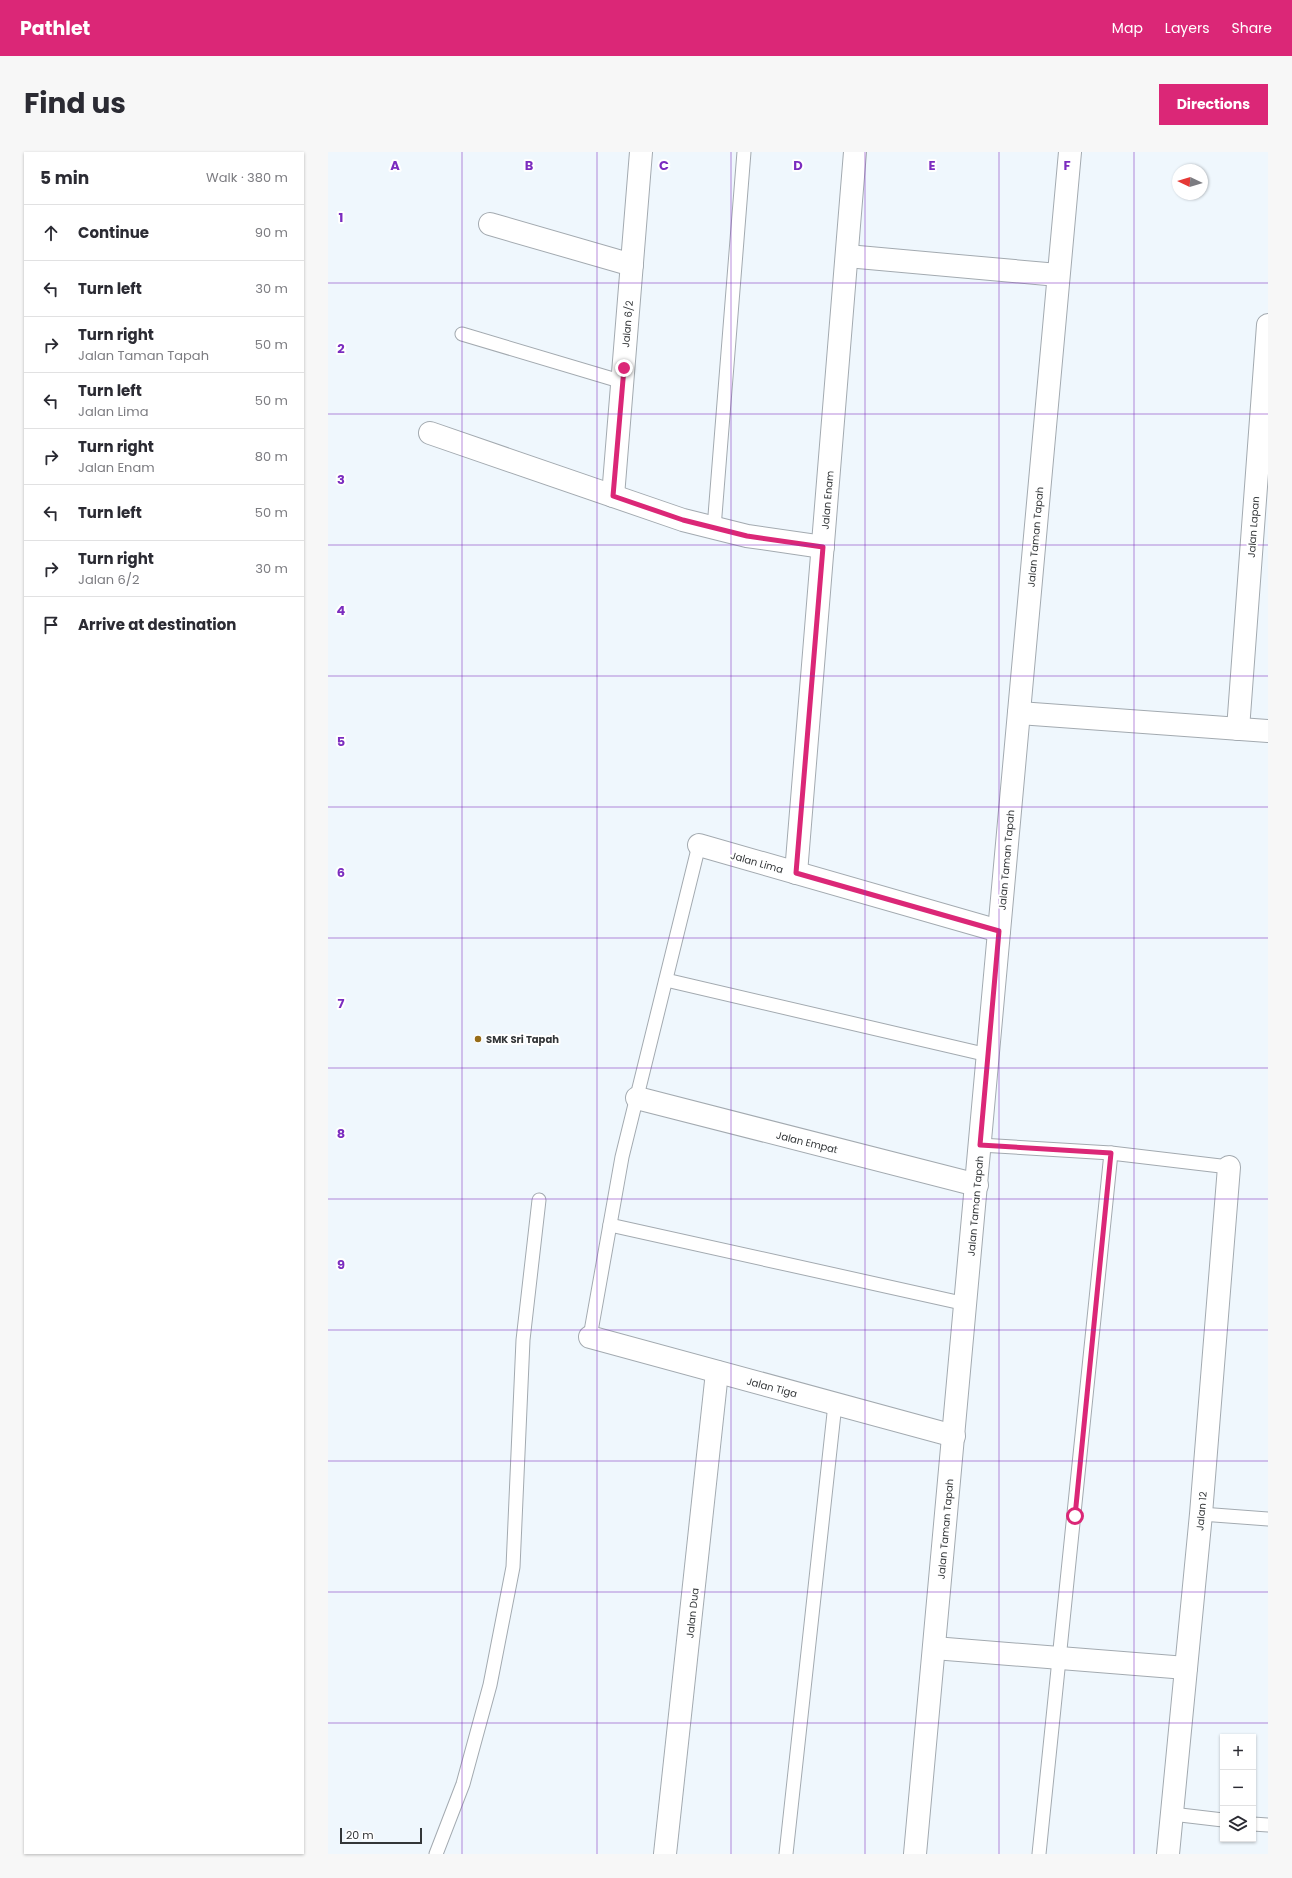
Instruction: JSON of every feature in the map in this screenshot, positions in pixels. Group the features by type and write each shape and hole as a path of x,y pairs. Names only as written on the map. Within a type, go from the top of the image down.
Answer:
{"street":[{"name":"Jalan 6/2","path":"613,496 640,152"},
{"name":"Jalan Enam","path":"796,873 855,152"},
{"name":"Jalan Taman Tapah","path":"915,1854 1070,152"},
{"path":"490,224 632,265"},
{"path":"847,256 1058,275"},
{"name":"Jalan Lapan","path":"1238,729 1264,431 1268,325"},
{"path":"430,434 683,520 747,536 823,547"},
{"path":"1019,713 1268,731"},
{"name":"Jalan Lima","path":"699,845 999,931"},
{"name":"Jalan Empat","path":"637,1098 977,1185"},
{"name":"Jalan 12","path":"1168,1854 1201,1514 1229,1167"},
{"name":"Jalan Tiga","path":"590,1337 954,1436"},
{"name":"Jalan Dua","path":"666,1854 717,1372"},
{"path":"934,1648 1186,1668"}],"lane":[{"path":"714,528 744,152"},
{"path":"462,334 623,382"},
{"path":"590,1337 622,1157 699,845"},
{"path":"666,980 988,1055"},
{"path":"980,1145 1111,1153 1229,1167"},
{"path":"1039,1854 1111,1153"},
{"path":"436,1854 463,1784 490,1685 513,1567 523,1340 538,1200"},
{"path":"610,1225 966,1304"},
{"path":"786,1854 835,1404"},
{"path":"1201,1514 1268,1519"},
{"path":"1172,1814 1220,1820"},
{"path":"1256,1824 1268,1825"}],"place":[{"name":"SMK Sri Tapah","path":"478,1039"}],"route":[{"path":"624,368 613,496 683,520 747,536 823,547 796,873 999,931 980,1145 1111,1153 1075,1516"}]}
